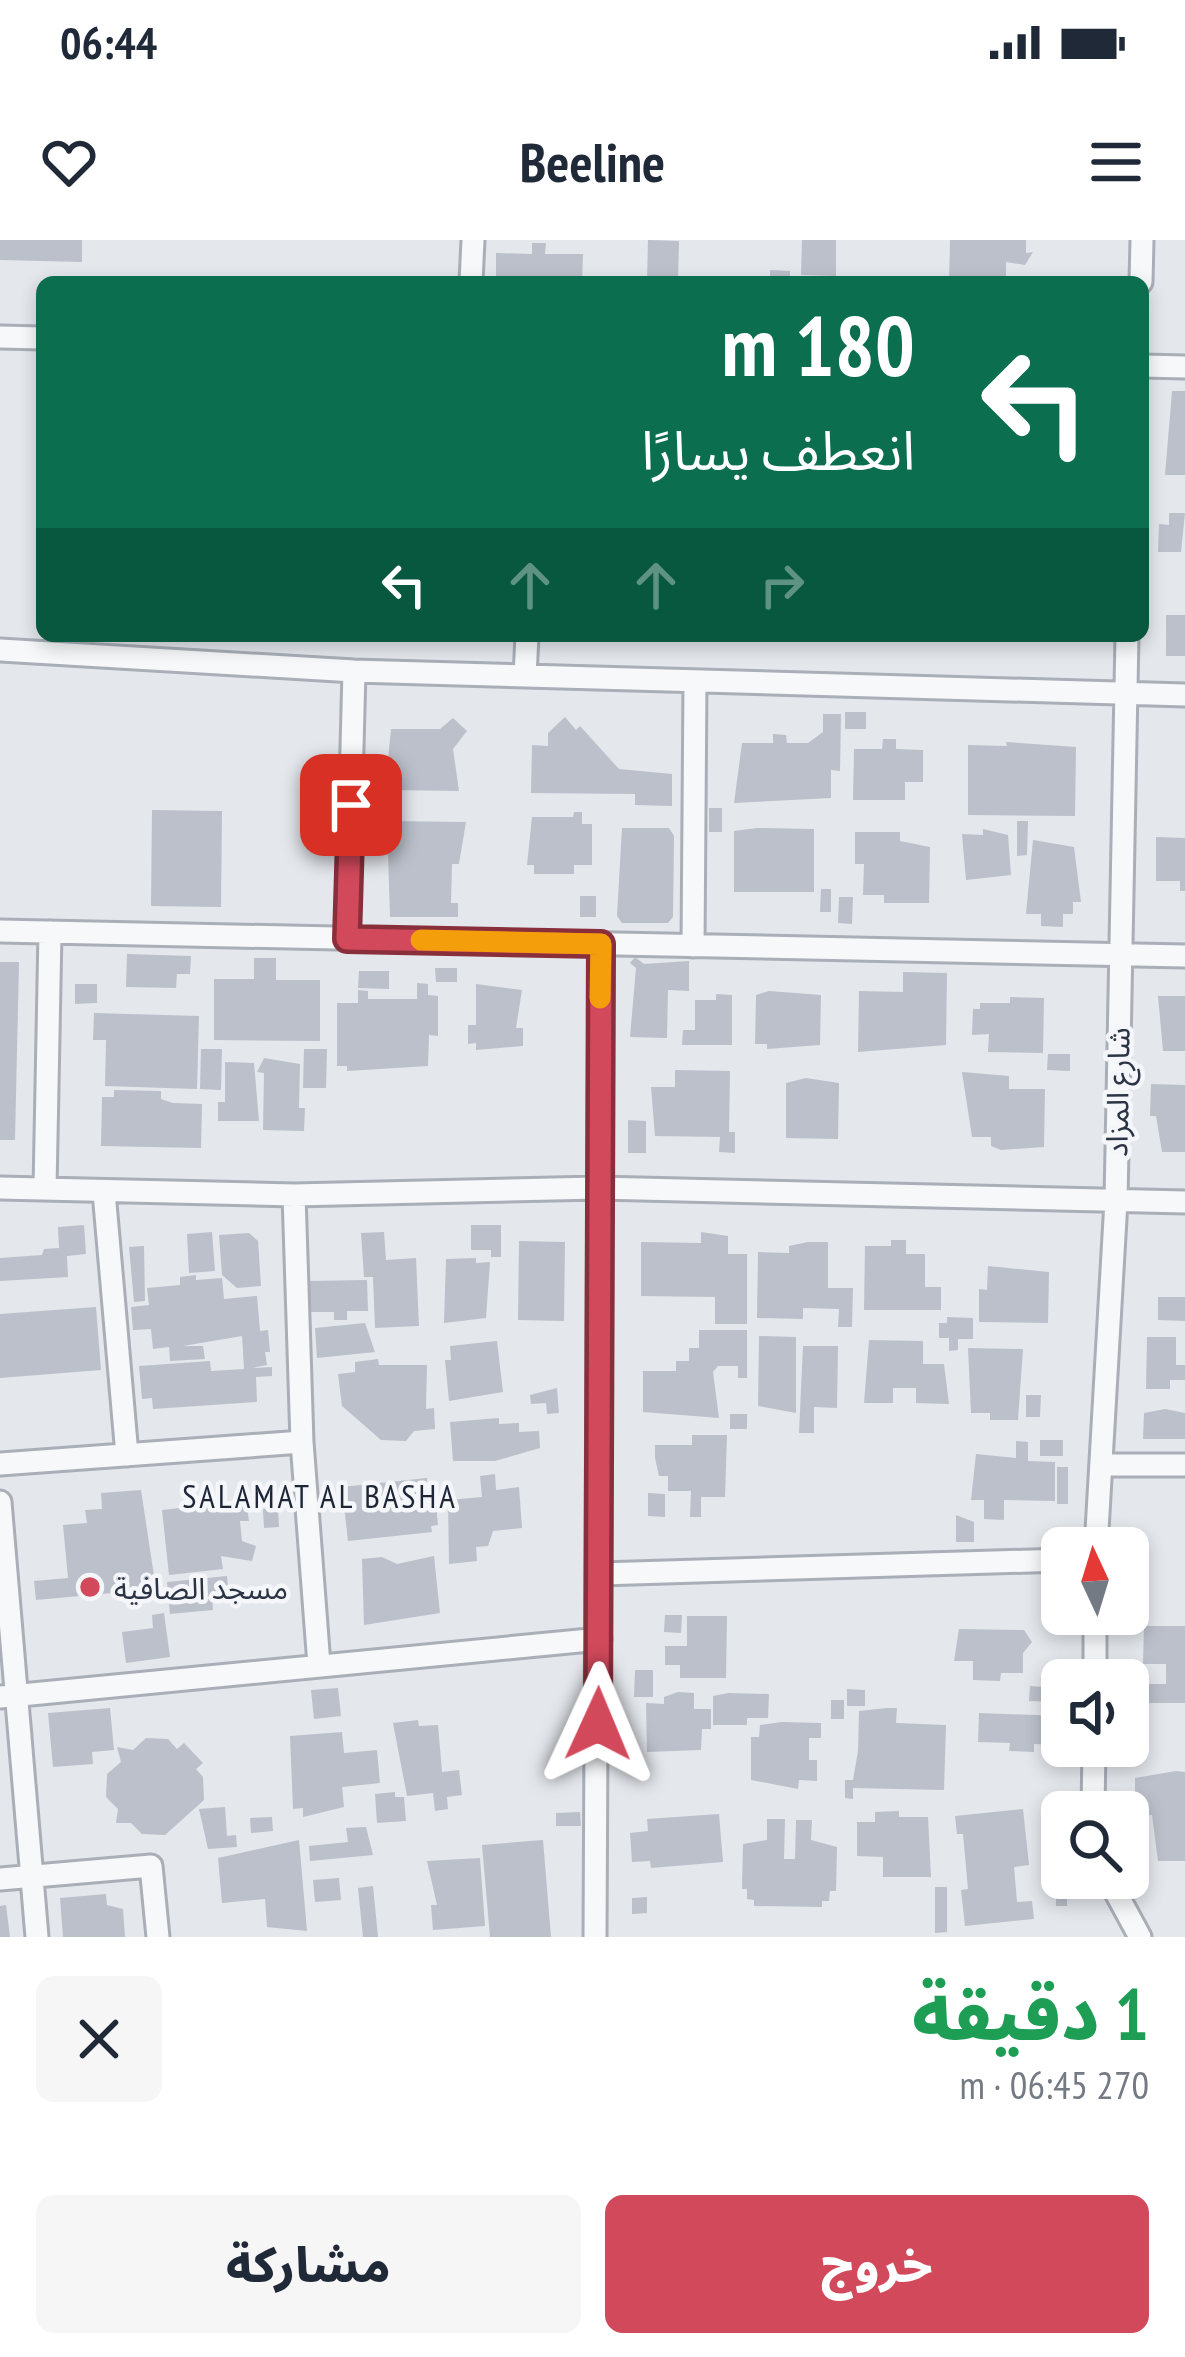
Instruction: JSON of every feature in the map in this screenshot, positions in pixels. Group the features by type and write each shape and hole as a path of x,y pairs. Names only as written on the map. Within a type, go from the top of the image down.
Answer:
{"street":[{"path":"471,276 473,240"},
{"path":"1141,276 1142,240"},
{"path":"0,337 36,338"},
{"path":"1149,366 1185,367"},
{"path":"524,676 527,642"},
{"name":"شارع المزاد","path":"1097,1527 1116,1201 1126,642"},
{"path":"0,650 56,645 354,671 1185,695"},
{"path":"347,939 354,671"},
{"path":"693,946 695,681"},
{"path":"0,931 1185,956"},
{"path":"45,1189 50,932"},
{"path":"595,1937 601,944"},
{"path":"0,1188 294,1195 598,1188 1185,1202"},
{"path":"104,1192 127,1455"},
{"path":"294,1195 302,1442 320,1665"},
{"path":"0,1464 302,1442"},
{"path":"1101,1465 1185,1466"},
{"path":"0,1502 7,1696 37,1937"},
{"path":"600,1574 1041,1561"},
{"path":"7,1696 600,1639"},
{"path":"0,1879 151,1867 158,1937"},
{"path":"1119,1899 1140,1937"}],"building":[{"path":"0,240 82,240 82,262 0,260"},
{"path":"648,240 679,241 678,276 647,276"},
{"path":"802,240 836,240 836,276 801,275"},
{"path":"950,240 1026,240 1026,253 1033,252 1025,265 1006,262 1006,276 949,276"},
{"path":"532,243 546,243 545,254 583,254 582,276 496,276 496,253 532,254"},
{"path":"770,270 790,271 790,276 770,276"},
{"path":"1172,391 1185,391 1185,475 1165,475"},
{"path":"1169,513 1185,513 1181,552 1158,552 1159,524 1169,525"},
{"path":"1166,615 1185,615 1185,656 1166,656"},
{"path":"845,712 866,712 866,729 845,729"},
{"path":"823,714 841,714 840,771 831,770 831,798 734,803 742,743 773,743 773,734 786,735 787,743 808,743 823,732"},
{"path":"565,717 576,730 580,726 619,769 672,774 672,806 635,805 635,794 531,793 532,745 548,746 548,733"},
{"path":"453,718 467,731 453,749 459,791 385,790 391,729 440,729"},
{"path":"883,739 896,739 896,749 923,750 923,782 905,782 905,800 853,800 854,749 882,749"},
{"path":"1006,742 1076,747 1075,816 968,815 968,745 1007,746"},
{"path":"709,808 722,808 722,832 709,832"},
{"path":"152,810 222,811 221,907 151,906"},
{"path":"574,812 582,812 582,824 592,824 592,865 574,865 574,874 534,874 534,865 527,865 532,817 573,817"},
{"path":"387,821 466,822 459,864 452,864 451,903 458,903 458,917 390,917"},
{"path":"1017,821 1028,821 1027,855 1017,856"},
{"path":"622,828 669,828 674,836 673,917 668,923 622,923 617,916"},
{"path":"814,829 814,892 734,892 734,831"},
{"path":"983,829 1008,835 1011,875 966,880 962,834 983,835"},
{"path":"855,832 900,832 900,841 930,847 929,903 884,903 884,895 863,895 864,864 855,864"},
{"path":"1156,837 1185,838 1185,891 1180,891 1180,881 1156,881"},
{"path":"1033,840 1074,847 1081,902 1073,902 1073,914 1063,914 1063,927 1041,926 1041,914 1026,914"},
{"path":"821,889 831,889 831,912 820,912"},
{"path":"580,896 596,896 596,917 580,917"},
{"path":"839,897 853,897 852,924 838,923"},
{"path":"127,954 191,956 190,974 177,974 176,988 126,987"},
{"path":"635,957 644,964 689,961 689,991 668,990 667,1038 630,1037 636,968 630,963"},
{"path":"254,958 276,958 276,980 320,980 320,1041 214,1040 214,979 254,979"},
{"path":"0,962 19,962 15,1140 0,1140"},
{"path":"435,968 457,968 457,982 436,982"},
{"path":"359,971 389,971 389,989 358,988"},
{"path":"903,972 947,973 946,1045 858,1052 859,991 903,992"},
{"path":"417,983 428,984 428,995 438,996 438,1036 429,1035 428,1066 347,1071 347,1066 337,1066 337,1003 358,1003 358,990 368,991 368,999 417,999"},
{"path":"75,984 97,984 97,1003 75,1004"},
{"path":"476,984 522,990 516,1028 523,1028 523,1046 476,1050 476,1043 468,1044 468,1025 476,1025"},
{"path":"769,991 821,995 820,1045 767,1049 767,1044 755,1044 756,995"},
{"path":"716,994 732,995 732,1045 682,1045 683,1030 695,1030 695,1000 716,1000"},
{"path":"1158,996 1185,996 1185,1051 1163,1051"},
{"path":"1010,997 1044,998 1043,1053 988,1052 989,1034 972,1035 973,1009 980,1009 980,1003 1010,1003"},
{"path":"94,1013 199,1016 197,1089 105,1086 106,1040 93,1040"},
{"path":"201,1049 222,1049 221,1090 200,1089"},
{"path":"304,1049 327,1049 326,1088 303,1088"},
{"path":"1048,1054 1070,1054 1070,1071 1047,1070"},
{"path":"264,1058 300,1064 299,1108 305,1108 304,1131 263,1130 264,1073 257,1072"},
{"path":"225,1062 254,1063 259,1121 218,1121 218,1102 225,1102"},
{"path":"675,1070 730,1071 729,1132 735,1132 735,1153 719,1152 720,1137 655,1136 651,1087 675,1087"},
{"path":"962,1072 1009,1076 1009,1089 1045,1089 1044,1147 1001,1150 991,1146 991,1137 972,1137"},
{"path":"806,1078 839,1083 838,1139 786,1138 786,1083"},
{"path":"1151,1084 1185,1085 1185,1152 1162,1152 1156,1116 1150,1116"},
{"path":"114,1090 161,1091 161,1099 173,1103 202,1104 201,1148 101,1146 102,1097 114,1097"},
{"path":"628,1120 646,1121 646,1153 628,1153"},
{"path":"84,1225 86,1254 67,1256 68,1277 0,1281 0,1258 42,1255 44,1249 59,1248 58,1227"},
{"path":"471,1225 501,1225 501,1257 491,1257 491,1250 471,1250"},
{"path":"212,1232 215,1271 189,1273 187,1234"},
{"path":"384,1232 386,1260 416,1258 419,1326 375,1328 373,1277 364,1277 361,1233"},
{"path":"701,1232 728,1236 728,1254 747,1254 747,1324 715,1324 715,1297 641,1296 641,1242 701,1243"},
{"path":"249,1233 258,1241 261,1286 237,1288 222,1275 219,1235"},
{"path":"891,1240 906,1240 906,1254 925,1254 925,1287 941,1287 941,1310 864,1310 865,1246 891,1246"},
{"path":"519,1241 565,1242 564,1321 518,1320"},
{"path":"828,1242 828,1288 853,1288 852,1327 838,1327 839,1309 803,1308 803,1319 757,1318 758,1252 789,1253 789,1246"},
{"path":"144,1246 145,1301 134,1302 129,1247"},
{"path":"476,1258 476,1263 490,1262 486,1318 444,1323 446,1259"},
{"path":"988,1266 1049,1272 1048,1323 979,1322 979,1289 987,1290"},
{"path":"196,1275 196,1280 222,1278 224,1299 257,1296 260,1331 268,1330 270,1352 265,1352 267,1365 252,1368 272,1367 272,1376 256,1377 257,1402 153,1409 152,1398 142,1399 139,1366 210,1361 211,1371 244,1369 242,1336 183,1346 203,1346 205,1359 170,1361 169,1347 153,1349 151,1329 133,1330 131,1307 149,1305 147,1288 180,1285 180,1277"},
{"path":"367,1280 368,1311 347,1311 347,1320 334,1320 334,1312 310,1312 309,1281"},
{"path":"1158,1297 1185,1297 1185,1321 1158,1320"},
{"path":"96,1307 101,1370 0,1378 0,1314"},
{"path":"947,1317 973,1318 973,1339 958,1339 958,1350 949,1351 949,1338 939,1338 939,1323 947,1323"},
{"path":"365,1323 375,1352 317,1358 315,1328"},
{"path":"699,1330 747,1330 747,1378 738,1378 738,1366 718,1366 713,1372 719,1418 643,1412 643,1371 676,1371 676,1361 689,1361 689,1348 699,1348"},
{"path":"759,1336 796,1337 796,1413 758,1406"},
{"path":"1147,1337 1176,1337 1176,1365 1185,1365 1185,1380 1170,1380 1170,1389 1146,1389"},
{"path":"869,1340 923,1341 923,1364 944,1364 949,1404 916,1403 916,1388 893,1388 893,1403 864,1403"},
{"path":"497,1341 503,1392 449,1401 445,1360 451,1360 450,1346"},
{"path":"803,1346 838,1346 837,1408 814,1407 814,1433 799,1433"},
{"path":"968,1348 1023,1349 1018,1420 990,1420 990,1413 971,1413"},
{"path":"378,1359 379,1365 427,1365 426,1409 434,1408 435,1429 414,1431 406,1441 381,1440 342,1406 338,1374 355,1372 355,1362"},
{"path":"557,1388 559,1413 547,1414 546,1403 531,1404 530,1395"},
{"path":"1026,1395 1041,1395 1040,1417 1026,1417"},
{"path":"1165,1409 1185,1413 1185,1439 1143,1439 1144,1413"},
{"path":"730,1414 747,1414 747,1429 730,1429"},
{"path":"499,1418 499,1424 519,1423 519,1432 539,1431 540,1448 495,1461 453,1461 450,1422"},
{"path":"692,1435 727,1435 725,1497 701,1497 701,1517 690,1517 691,1491 668,1491 668,1476 659,1476 655,1458 655,1445 692,1445"},
{"path":"1040,1440 1063,1440 1063,1456 1040,1456"},
{"path":"1016,1441 1028,1442 1028,1461 1055,1462 1055,1501 1004,1500 1004,1520 984,1519 984,1500 971,1500 976,1454 1016,1458"},
{"path":"1057,1467 1068,1467 1068,1504 1057,1504"},
{"path":"495,1474 496,1490 519,1487 522,1528 493,1531 488,1546 476,1547 477,1561 449,1564 448,1500 482,1497 480,1476"},
{"path":"427,1478 427,1485 434,1485 438,1525 431,1526 432,1532 348,1541 342,1487"},
{"path":"141,1490 156,1589 36,1600 34,1581 68,1578 63,1525 87,1523 85,1510 102,1509 101,1493"},
{"path":"648,1493 665,1494 665,1517 648,1516"},
{"path":"246,1501 249,1521 240,1521 242,1541 256,1546 252,1561 221,1556 223,1569 169,1575 162,1510"},
{"path":"278,1508 279,1527 264,1528 263,1509"},
{"path":"956,1515 974,1522 974,1542 956,1542"},
{"path":"434,1556 440,1613 364,1625 362,1559 382,1557 397,1564"},
{"path":"227,1576 229,1596 212,1597 213,1610 170,1614 167,1582"},
{"path":"164,1613 170,1657 126,1663 122,1632 153,1628 152,1615"},
{"path":"665,1615 682,1615 681,1633 664,1632"},
{"path":"687,1616 727,1616 726,1678 680,1678 680,1665 665,1665 665,1646 687,1646"},
{"path":"1149,1626 1185,1626 1185,1703 1149,1703 1149,1684 1166,1684 1166,1664 1149,1664 1149,1659 1143,1659"},
{"path":"959,1629 1024,1630 1032,1642 1023,1653 1023,1673 1001,1673 1000,1681 973,1680 973,1661 954,1661"},
{"path":"635,1670 653,1670 653,1697 634,1697"},
{"path":"1030,1686 1041,1687 1041,1701 1029,1701"},
{"path":"338,1688 341,1716 314,1719 311,1690"},
{"path":"847,1689 865,1690 865,1706 847,1706"},
{"path":"694,1693 694,1709 711,1709 711,1729 702,1729 701,1750 647,1752 646,1703 664,1704 664,1697"},
{"path":"769,1694 768,1718 747,1718 747,1725 713,1725 713,1696"},
{"path":"831,1700 844,1700 844,1719 831,1719"},
{"path":"110,1708 114,1750 92,1752 93,1764 53,1767 48,1713"},
{"path":"897,1708 896,1723 946,1725 944,1790 853,1788 853,1799 845,1798 845,1780 853,1780 858,1751 859,1711"},
{"path":"979,1713 1041,1715 1041,1744 1034,1744 1034,1752 1009,1751 1010,1743 978,1742"},
{"path":"418,1720 419,1726 438,1725 442,1772 459,1770 462,1795 447,1797 448,1809 435,1811 433,1793 407,1796 393,1723"},
{"path":"821,1723 821,1738 809,1738 809,1760 817,1760 817,1781 799,1780 798,1789 751,1780 751,1737 759,1737 760,1725"},
{"path":"342,1732 344,1753 377,1750 380,1783 342,1787 344,1807 303,1817 303,1808 293,1809 290,1736"},
{"path":"146,1738 168,1739 177,1749 184,1743 203,1763 196,1769 203,1777 204,1800 165,1835 142,1834 131,1823 116,1823 118,1809 106,1797 107,1774 121,1762 117,1747 133,1750"},
{"path":"1185,1772 1185,1861 1158,1861 1149,1791 1135,1791 1135,1778"},
{"path":"395,1792 395,1797 404,1797 406,1821 377,1823 375,1794"},
{"path":"225,1807 227,1836 236,1835 237,1847 208,1849 199,1809"},
{"path":"1023,1809 1029,1865 1014,1867 1017,1902 1032,1901 1034,1919 965,1926 961,1890 968,1889 963,1834 957,1834 955,1816"},
{"path":"899,1811 899,1817 928,1817 931,1877 883,1877 883,1857 857,1856 857,1822 875,1822 875,1812"},
{"path":"580,1812 581,1826 556,1826 556,1813"},
{"path":"719,1814 723,1862 651,1868 650,1861 632,1862 630,1833 648,1831 647,1819"},
{"path":"272,1817 273,1831 251,1833 250,1818"},
{"path":"767,1819 785,1819 784,1859 795,1859 796,1820 812,1820 811,1840 837,1847 836,1891 830,1891 822,1907 754,1906 754,1900 747,1899 747,1889 742,1889 743,1844 767,1840"},
{"path":"366,1827 373,1855 310,1861 309,1846 348,1842 346,1828"},
{"path":"299,1840 307,1931 267,1927 265,1899 222,1903 218,1858"},
{"path":"543,1840 551,1937 490,1937 482,1845"},
{"path":"480,1858 485,1926 433,1930 431,1905 437,1905 427,1861"},
{"path":"339,1878 341,1900 315,1902 313,1880"},
{"path":"373,1886 378,1937 363,1937 358,1888"},
{"path":"935,1887 947,1887 947,1932 935,1933"},
{"path":"106,1894 107,1905 123,1909 125,1937 63,1937 60,1898"},
{"path":"647,1897 647,1913 632,1914 632,1898"},
{"path":"6,1905 10,1937 0,1937 0,1906"}],"slow traffic":[{"path":"421,940 601,944 600,998"}],"place":[{"name":"مسجد الصافية","path":"90,1587"}],"district":[{"name":"SALAMAT AL BASHA","path":"320,1495"}],"route":[{"path":"351,805 347,939 601,944 598,1724"}]}
